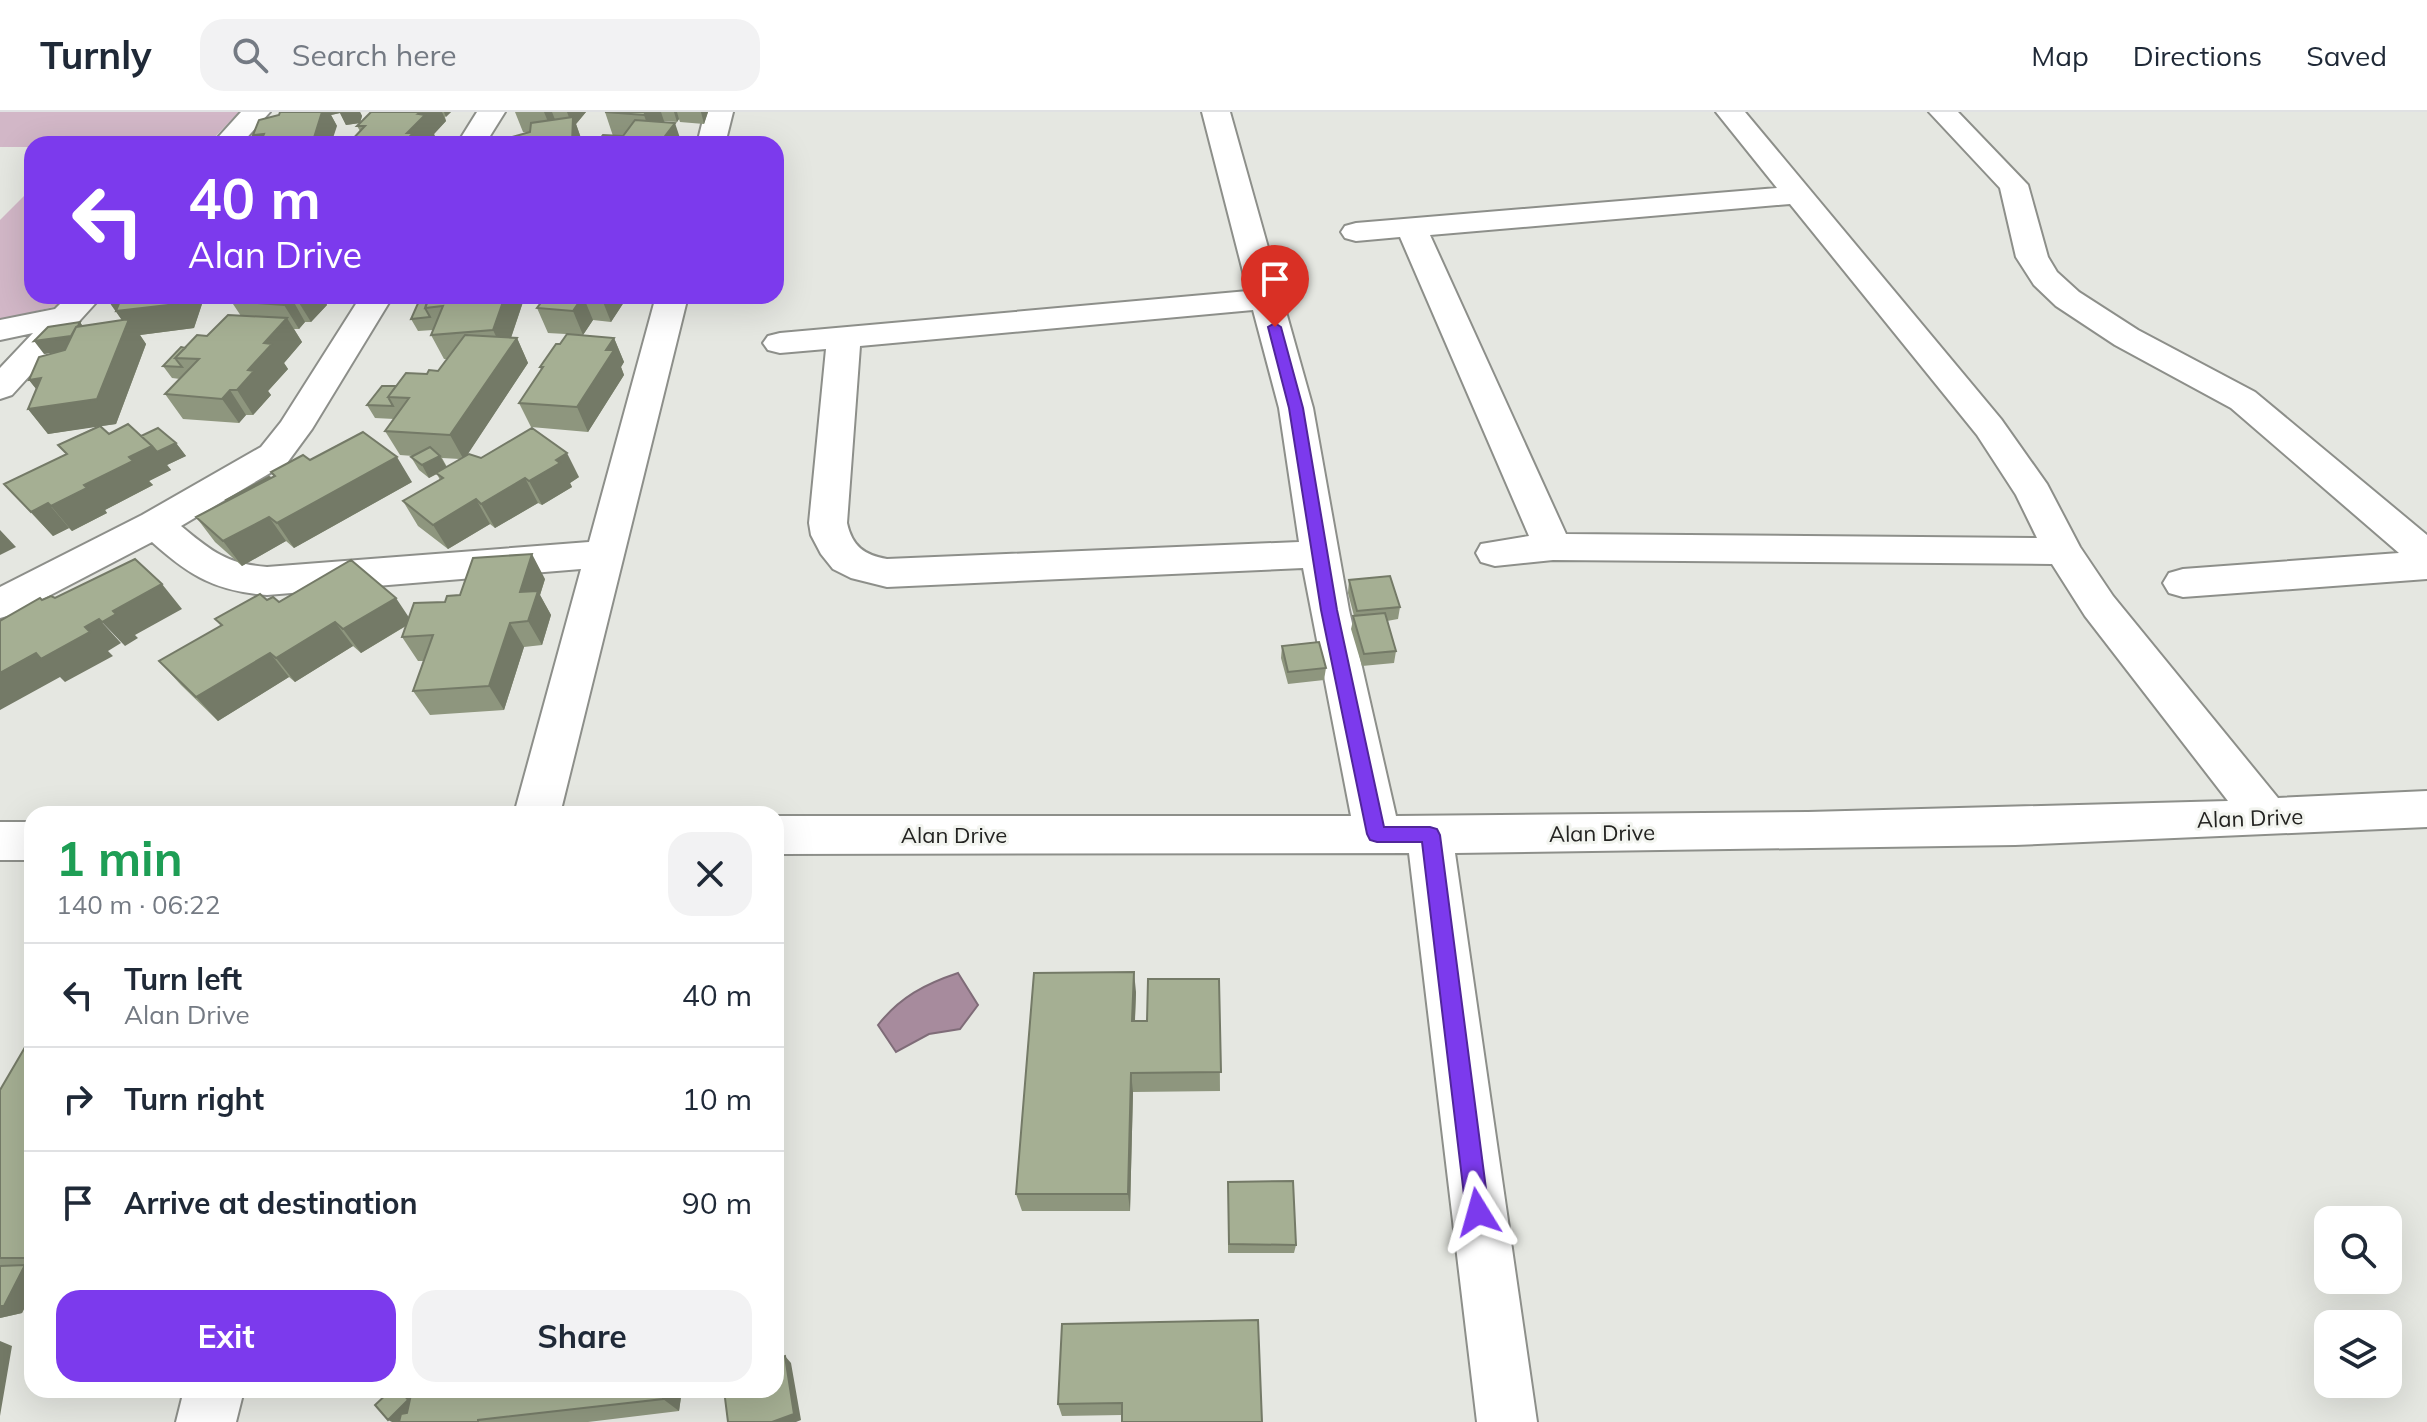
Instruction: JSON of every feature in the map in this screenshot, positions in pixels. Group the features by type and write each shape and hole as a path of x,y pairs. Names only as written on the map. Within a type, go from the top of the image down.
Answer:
{"street":[{"path":"234,136 256,112"},
{"path":"476,136 491,112"},
{"path":"713,136 719,112"},
{"path":"1216,112 1296,408 1311,485 1319,554 1377,834"},
{"path":"1730,112 1989,427 2034,493 2063,551 2099,606 2268,818"},
{"path":"1943,112 2013,185 2020,198 2032,257 2054,286 2092,316 2211,379 2243,400 2427,556"},
{"path":"1356,232 1798,195"},
{"path":"1411,227 1553,547"},
{"path":"780,343 1267,299"},
{"path":"0,604 155,524 274,455 294,429 372,304"},
{"path":"539,806 670,304"},
{"path":"0,330 76,306"},
{"path":"0,388 76,306"},
{"path":"844,338 828,523 830,540 837,552 849,562 887,573 1319,554"},
{"path":"155,524 203,565 236,580 267,581 606,554"},
{"path":"1495,553 1553,547 2063,551"},
{"path":"2183,583 2427,565"},
{"name":"Alan Drive","path":"784,835 1430,835 1954,828 2268,818 2427,809"},
{"path":"1430,835 1507,1422"},
{"path":"0,841 24,841"},
{"path":"206,1422 212,1398"}],"shaded area":[{"path":"0,112 239,112 216,136 24,136 24,147 0,147"},
{"path":"24,196 24,304 59,304 57,306 0,320 0,220"},
{"path":"958,973 978,1005 960,1029 929,1034 896,1052 878,1025 914,993"}],"building":[{"path":"280,112 322,112 314,136 253,135 259,120 279,115"},
{"path":"371,112 421,112 418,114 425,115 407,133 413,133 410,136 356,136 365,126 357,126"},
{"path":"605,112 646,112 644,115"},
{"path":"573,117 572,136 516,136 530,132 531,123"},
{"path":"635,120 675,123 665,136 623,136"},
{"path":"119,304 177,304 116,311"},
{"path":"418,304 427,304 425,308 430,317 411,319"},
{"path":"426,304 502,304 493,330 431,335 443,306 425,308"},
{"path":"540,304 578,304 573,311 537,308"},
{"path":"228,315 287,318 264,343 272,344 248,370 254,371 237,390 230,390 222,399 165,394 199,359 175,358 197,335 207,336"},
{"path":"129,319 97,399 28,409 41,378 29,380 39,357 65,350 76,327"},
{"path":"80,322 71,336 34,341 48,327"},
{"path":"567,334 614,338 606,350 614,350 577,407 519,403 556,344 560,344"},
{"path":"465,335 517,338 450,435 385,431 409,398 388,397 406,373 438,371"},
{"path":"181,347 185,348 175,358 182,367 163,366"},
{"path":"382,386 396,386 388,397 393,406 367,405"},
{"path":"128,424 152,446 129,457 133,461 84,485 87,488 51,506 48,503 31,512 4,484 67,454 58,445 100,426 109,434"},
{"path":"158,428 176,443 157,452 141,436"},
{"path":"532,428 567,453 556,460 560,463 529,481 525,478 481,504 476,499 433,525 403,501 443,478 436,473 469,454 481,458"},
{"path":"363,432 397,457 277,523 269,517 223,541 196,517 275,476 271,472 303,455 310,460"},
{"path":"430,447 440,456 422,465 411,457"},
{"path":"269,477 271,478 226,500"},
{"path":"532,554 520,592 538,591 528,621 510,623 489,686 413,691 433,635 402,637 414,603 445,602 447,596 460,595 473,558"},
{"path":"135,559 162,584 113,611 116,614 102,622 99,619 85,627 90,632 41,659 36,653 0,673 0,621 40,598 55,598"},
{"path":"351,560 396,598 343,629 335,622 276,658 270,653 196,697 159,661 222,625 215,619 260,594 267,600 273,597 279,602"},
{"path":"1390,576 1400,607 1357,611 1349,580"},
{"path":"1385,613 1396,651 1364,654 1353,616"},
{"path":"1319,642 1326,668 1288,672 1282,646"},
{"path":"1134,972 1132,1021 1147,1021 1148,979 1219,979 1221,1072 1131,1073 1128,1194 1016,1194 1034,973"},
{"path":"24,1049 24,1258 0,1258 0,1090"},
{"path":"1293,1181 1296,1245 1229,1244 1228,1182"},
{"path":"24,1265 4,1306 0,1306 0,1266"},
{"path":"1258,1320 1262,1422 1122,1422 1122,1403 1058,1404 1062,1324"},
{"path":"784,1356 794,1414 772,1422 728,1422 725,1398 784,1398"},
{"path":"382,1398 408,1400 388,1420 375,1405"},
{"path":"410,1398 663,1398 478,1422 399,1422 401,1414 407,1413"}],"route":[{"path":"1275,327 1296,408 1329,610 1377,834 1430,835 1478,1212"}]}
